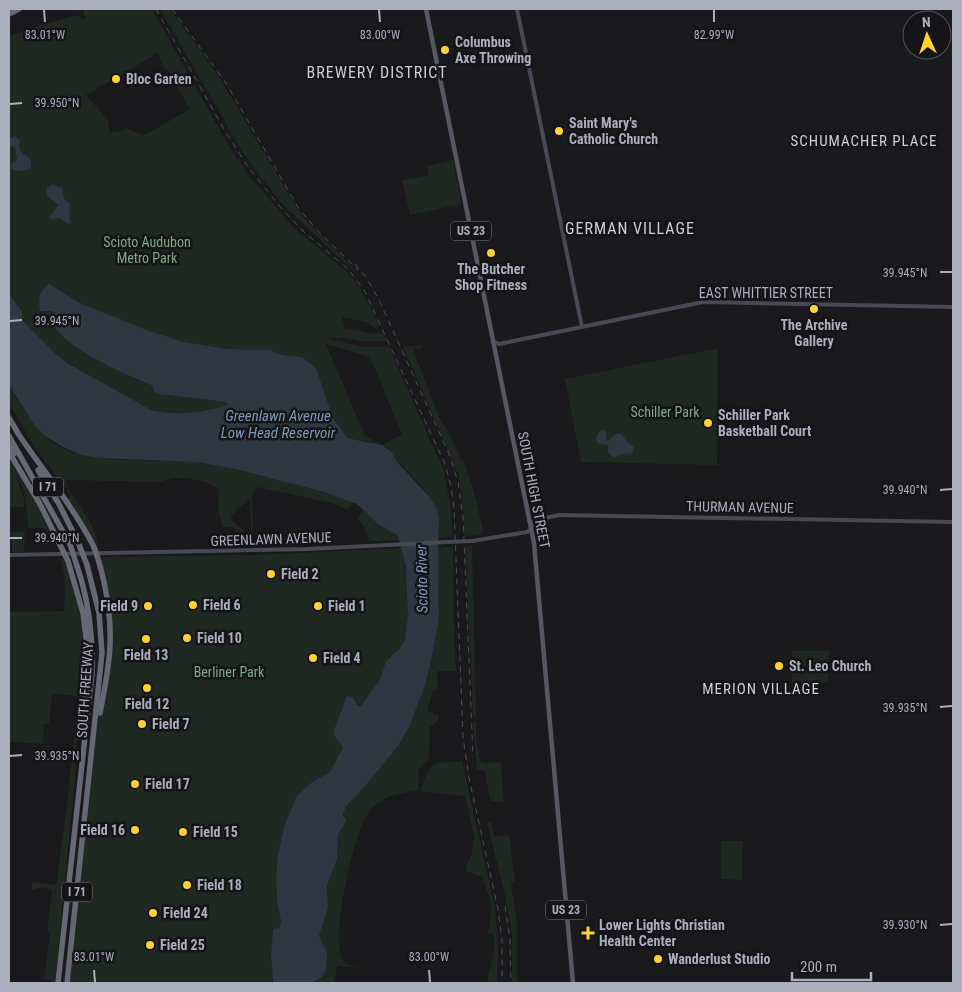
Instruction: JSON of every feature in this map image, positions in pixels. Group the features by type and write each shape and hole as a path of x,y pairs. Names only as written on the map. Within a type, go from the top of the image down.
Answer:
{"highway":[{"path":"9,14 19,9"},
{"name":"SOUTH FREEWAY","path":"9,418 59,504 78,542 87,565 99,613 101,673 67,983"},
{"path":"17,432 81,524 97,554 108,601 111,632 108,669 93,744"},
{"name":"SOUTH FREEWAY","path":"9,436 70,544 88,605 92,639 92,673 58,983"},
{"path":"9,444 32,475"},
{"path":"9,452 40,504 68,561 83,613 87,646 84,690 86,720"}],"main road":[{"name":"SOUTH HIGH STREET","path":"426,9 531,528 541,608 545,680 573,983"}],"street":[{"path":"517,9 582,327"},
{"name":"EAST WHITTIER STREET","path":"493,340 499,344 703,302 953,307"},
{"name":"THURMAN AVENUE","path":"531,528 535,520 560,515 953,522"},
{"name":"GREENLAWN AVENUE","path":"9,555 298,550 472,541 529,531 531,528"}],"green space":[{"name":"Scioto Audubon Metro Park","path":"85,9 152,9 228,145 250,177 295,229 347,272 359,286 379,325 376,329 366,322 342,317 345,329 378,334 383,333 387,341 325,338 364,347 389,347 444,471 451,510 453,537 438,538 437,514 434,504 423,488 390,451 377,444 347,438 333,418 316,368 302,357 282,355 269,350 229,349 184,342 147,330 82,304 49,284 46,285 51,311 54,313 51,321 60,334 128,376 153,386 158,394 227,402 228,405 196,413 164,413 135,403 74,367 22,320 22,311 9,294 9,36 37,26 79,15 82,20 86,18 83,14","holes":["158,53 165,70 167,69 190,109 143,136 125,127 122,131 111,132 110,135 108,120 86,95","326,344 370,357 402,434 382,445 365,436"]},
{"path":"160,9 170,9 218,75 302,216 361,278 283,205 259,175 242,151"},
{"path":"453,160 461,204 410,215 402,180 429,175 427,166"},
{"path":"422,345 423,348 415,349 414,352 440,419 447,429 461,459 463,459 474,492 483,530 478,535 464,536 463,503 458,474 403,347"},
{"name":"Schiller Park","path":"718,348 717,465 581,462 565,379"},
{"path":"9,385 29,417 44,435 59,446 77,454 117,460 207,463 354,502 347,509 331,503 257,487 252,497 253,531 251,531 250,498 232,515 231,520 245,531 247,540 245,542 233,527 223,527 218,511 219,490 208,483 188,478 174,478 158,482 68,480 65,482 69,490 94,529 97,547 66,499 70,498 70,494 35,448 9,403"},
{"path":"9,458 36,502 53,539 51,540 45,528 28,528 24,491 15,471 25,503 23,507 9,507"},
{"path":"364,509 378,524 398,536 399,540 369,541 365,528 357,518"},
{"path":"11,532 25,532 24,552 12,552"},
{"path":"472,545 476,717 473,715 465,546"},
{"path":"438,547 453,547 456,671 437,671 437,689 433,691 427,711 439,715 438,721 430,727 429,759 418,770 417,791 393,795 382,800 372,808 365,819 351,859 342,907 340,949 345,963 365,968 337,966 334,982 336,983 329,983 329,981 312,983 316,981 324,946 319,936 328,908 327,886 337,859 338,834 342,829 346,806 399,745 410,725 432,656 439,620"},
{"name":"Berliner Park","path":"401,548 406,567 408,594 408,621 405,640 402,646 385,662 379,681 361,707 353,697 341,712 337,739 343,747 330,772 312,782 297,796 285,823 278,854 276,875 277,900 281,922 279,928 273,930 271,955 273,983 70,983 95,746 110,642 101,561 103,558 252,555"},
{"path":"60,558 64,559 80,608 84,652 75,776 55,983 51,983 52,980 44,979 50,934 47,928 52,892 44,887 32,890 32,882 56,885 68,791 77,696 52,694 49,724 44,724 43,744 9,742 9,612 64,611 65,579"},
{"path":"792,651 829,651 828,682 792,682"},
{"path":"473,722 476,722 476,737 480,761 484,763 501,762 504,802 492,801 489,797 485,770 477,770"},
{"path":"462,761 495,907 498,951 497,983 488,983 494,951 494,935 488,933 491,910 487,893 482,877 465,871 472,852 474,836 465,796 421,791 427,774 433,766 438,763"},
{"path":"491,822 494,837 509,835 515,882 511,883 517,923 517,983 512,983 512,933 504,890 487,823"},
{"path":"721,841 743,841 742,880 721,879"}],"water":[{"path":"15,136 20,141 20,151 31,160 31,168 16,171 11,168 11,164 17,159 15,147 9,145 9,139"},
{"path":"53,184 62,188 64,198 70,205 69,217 71,223 67,223 60,218 52,219 49,217 58,205 46,193 46,189"},
{"path":"49,284 82,304 147,330 184,342 229,349 270,350 282,355 302,357 316,368 333,418 347,438 382,445 392,452 397,462 429,496 437,509 439,521 439,620 425,685 410,725 399,745 346,806 343,815 346,821 338,835 337,859 327,886 328,908 319,936 327,953 326,969 322,977 312,983 273,983 271,955 273,929 279,928 281,922 277,900 276,875 278,854 285,823 297,796 312,782 330,772 343,747 334,735 334,730 347,696 353,697 358,706 361,706 379,681 386,661 400,648 405,640 408,614 406,567 398,536 378,524 357,504 324,492 239,470 198,462 98,458 81,455 45,436 35,426 9,385 9,294 22,311 22,320 53,351 69,364 151,410 170,413 190,413 228,405 226,402 158,394 154,391 153,386 112,368 82,351 58,331 51,321 54,313 51,311 40,311 40,296 43,289"},
{"path":"602,430 607,432 606,438 608,441 616,434 622,434 627,442 634,447 633,452 616,457 611,456 608,452 608,445 599,444 596,440 597,434"}],"railway":[{"path":"156,9 225,131 248,167 281,208 304,232 348,269 364,290 445,464 454,508 463,737 469,778 498,909 502,941 502,983"},
{"path":"172,9 226,83 299,209 317,230 358,270"},
{"path":"355,264 366,277 379,300 449,454 458,482 463,517 473,757"},
{"path":"505,906 510,939 511,983"}],"place":[{"name":"Columbus Axe Throwing","path":"445,50"},
{"name":"Bloc Garten","path":"116,79"},
{"name":"Saint Mary's Catholic Church","path":"559,131"},
{"name":"The Butcher Shop Fitness","path":"491,253"},
{"name":"The Archive Gallery","path":"814,309"},
{"name":"Schiller Park Basketball Court","path":"708,423"},
{"name":"Field 2","path":"271,574"},
{"name":"Field 6","path":"193,605"},
{"name":"Field 9","path":"148,606"},
{"name":"Field 1","path":"318,606"},
{"name":"Field 10","path":"187,638"},
{"name":"Field 13","path":"146,639"},
{"name":"Field 4","path":"313,658"},
{"name":"St. Leo Church","path":"779,666"},
{"name":"Field 12","path":"147,688"},
{"name":"Field 7","path":"142,724"},
{"name":"Field 17","path":"135,784"},
{"name":"Field 16","path":"135,830"},
{"name":"Field 15","path":"183,832"},
{"name":"Field 18","path":"187,885"},
{"name":"Field 24","path":"153,913"},
{"name":"Lower Lights Christian Health Center","path":"588,933"},
{"name":"Field 25","path":"150,945"},
{"name":"Wanderlust Studio","path":"658,959"}],"district":[{"name":"BREWERY DISTRICT","path":"377,72"},
{"name":"SCHUMACHER PLACE","path":"864,141"},
{"name":"GERMAN VILLAGE","path":"630,228"},
{"name":"MERION VILLAGE","path":"761,689"}],"water label":[{"name":"Greenlawn Avenue Low Head Reservoir","path":"278,424"},
{"name":"Scioto River","path":"422,579"}]}
